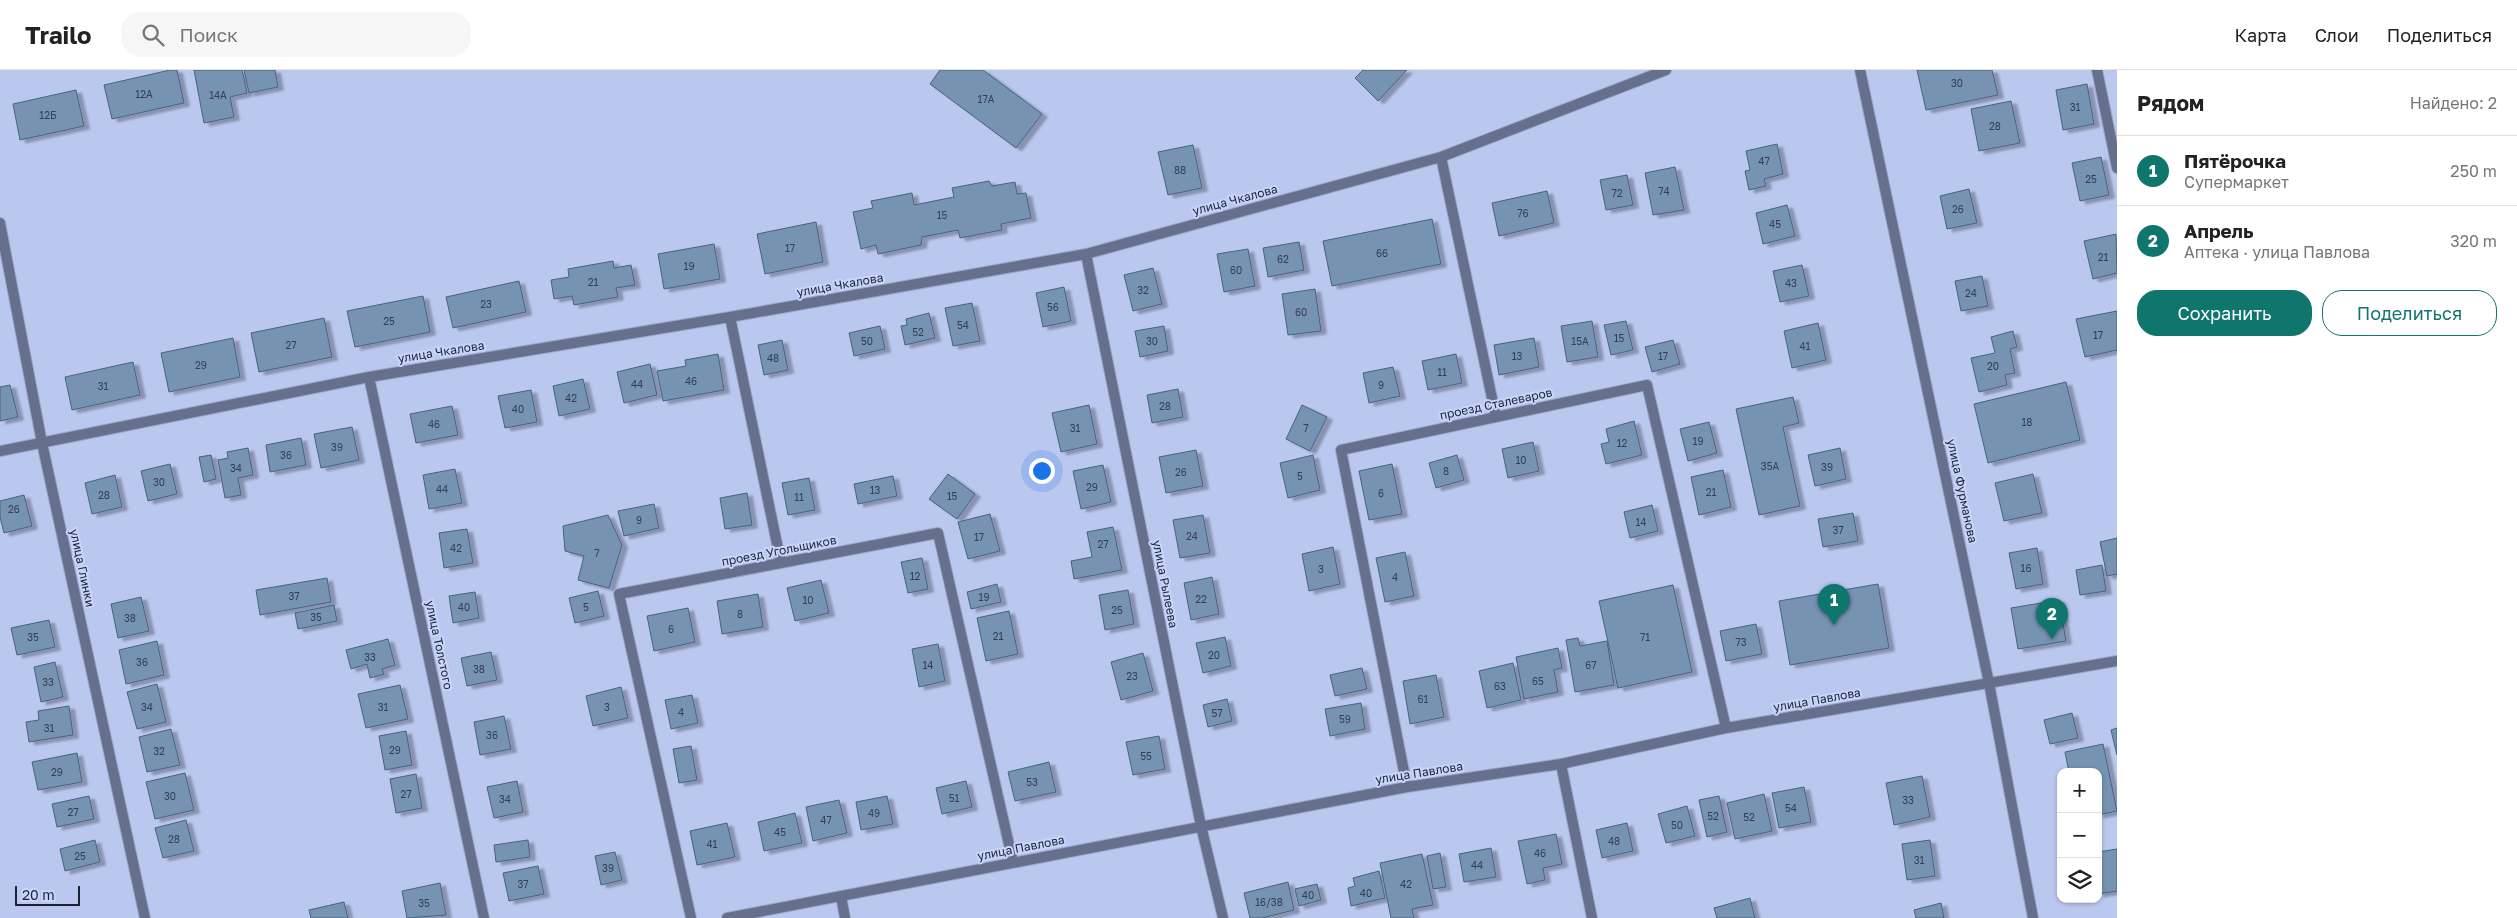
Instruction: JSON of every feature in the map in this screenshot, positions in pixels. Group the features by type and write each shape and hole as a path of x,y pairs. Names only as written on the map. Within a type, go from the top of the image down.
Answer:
{"street":[{"name":"улица Чкалова","path":"0,451 369,377 730,317 1086,254 1441,157 1666,70"},
{"name":"улица Фурманова","path":"1860,70 1990,683 2033,918"},
{"path":"2097,70 2117,168"},
{"path":"1441,157 1496,417"},
{"name":"улица Глинки","path":"0,223 42,443 145,918"},
{"name":"улица Рылеева","path":"1086,254 1201,826 1223,918"},
{"path":"730,317 781,563"},
{"name":"улица Толстого","path":"369,377 484,918"},
{"name":"проезд Сталеваров","path":"1407,787 1341,450 1647,385 1726,728"},
{"name":"проезд Угольщиков","path":"690,918 619,594 938,533 1013,862"},
{"name":"улица Павлова","path":"727,918 1407,787 1561,764 1726,728 2117,661"},
{"path":"1561,764 1592,918"},
{"path":"841,896 845,918"}],"building":[{"path":"177,70 184,103 112,119 104,85"},
{"path":"194,70 242,70 247,93 230,97 234,117 204,123"},
{"path":"244,70 275,70 278,87 249,93"},
{"path":"940,70 983,70 1042,114 1016,148 930,84"},
{"path":"1363,70 1407,70 1378,101 1355,78"},
{"path":"1917,70 1992,70 1998,95 1926,110"},
{"path":"2087,84 2094,124 2063,130 2056,90"},
{"path":"76,90 84,126 20,140 13,104"},
{"path":"2011,101 2020,143 1979,151 1971,109"},
{"path":"1777,144 1783,174 1764,179 1766,186 1749,190 1745,171 1750,170 1746,151"},
{"path":"1193,145 1202,188 1168,195 1158,152"},
{"path":"2101,157 2109,195 2080,201 2072,163"},
{"path":"1675,167 1684,210 1653,215 1645,173"},
{"path":"1627,175 1633,205 1606,210 1600,180"},
{"path":"989,181 992,186 1015,182 1017,194 1026,193 1031,218 1001,224 1002,230 960,238 958,230 922,237 921,245 878,254 876,245 861,249 853,212 873,208 871,201 912,193 914,205 954,197 952,188"},
{"path":"1969,189 1977,223 1947,229 1940,196"},
{"path":"1547,191 1554,223 1499,236 1492,203"},
{"path":"1787,205 1795,236 1763,244 1756,213"},
{"path":"1432,219 1441,264 1332,286 1323,241"},
{"path":"816,222 823,262 765,274 757,234"},
{"path":"2116,234 2117,273 2093,279 2084,241"},
{"path":"1299,242 1304,270 1268,277 1263,248"},
{"path":"714,244 720,279 664,289 658,254"},
{"path":"1248,249 1255,286 1224,292 1217,254"},
{"path":"613,261 614,268 631,265 635,285 616,288 618,297 574,305 572,296 554,299 551,280 569,277 568,269"},
{"path":"1802,265 1809,296 1780,302 1773,271"},
{"path":"1153,268 1162,304 1133,311 1124,275"},
{"path":"1982,276 1988,306 1961,311 1955,281"},
{"path":"519,281 526,312 453,328 446,297"},
{"path":"1064,287 1071,321 1043,327 1036,293"},
{"path":"1315,289 1321,331 1288,335 1282,294"},
{"path":"423,296 430,332 355,347 347,311"},
{"path":"972,303 980,341 953,346 945,308"},
{"path":"2117,311 2117,350 2085,357 2076,319"},
{"path":"929,313 935,338 905,345 901,326 907,325 906,319"},
{"path":"324,318 332,357 259,372 251,333"},
{"path":"1592,321 1598,357 1567,362 1561,326"},
{"path":"1626,321 1633,350 1611,355 1604,325"},
{"path":"1818,323 1826,360 1792,368 1784,331"},
{"path":"880,326 885,349 854,356 849,333"},
{"path":"1164,326 1168,351 1140,357 1135,331"},
{"path":"2013,331 2017,347 2010,349 2015,373 2005,375 2007,385 1979,392 1971,358 1995,353 1991,337"},
{"path":"233,338 240,377 169,392 161,353"},
{"path":"1534,338 1539,367 1499,375 1494,345"},
{"path":"782,340 788,370 764,375 758,345"},
{"path":"1673,340 1680,364 1652,372 1645,347"},
{"path":"718,354 724,390 663,401 657,371 686,366 685,360"},
{"path":"1456,354 1462,383 1428,390 1422,361"},
{"path":"133,362 140,395 72,410 65,377"},
{"path":"650,364 657,395 624,403 617,372"},
{"path":"1393,367 1400,396 1369,403 1363,373"},
{"path":"583,379 590,409 559,416 553,386"},
{"path":"2066,382 2080,440 1988,463 1974,404"},
{"path":"10,385 18,417 0,421 0,387"},
{"path":"1178,389 1183,417 1152,423 1147,395"},
{"path":"531,390 537,422 505,428 498,396"},
{"path":"1793,397 1799,423 1783,427 1800,506 1759,515 1736,409"},
{"path":"1089,405 1097,444 1061,452 1052,413"},
{"path":"1302,405 1327,417 1310,451 1286,439"},
{"path":"452,406 458,435 416,443 410,414"},
{"path":"1634,421 1642,455 1606,464 1601,444 1609,442 1606,429"},
{"path":"1709,422 1717,453 1688,461 1680,429"},
{"path":"352,427 359,460 321,468 314,434"},
{"path":"301,438 306,465 270,472 266,445"},
{"path":"1533,442 1539,471 1508,478 1502,449"},
{"path":"248,448 253,475 238,478 241,495 225,498 218,460 228,458 227,452"},
{"path":"1840,448 1846,479 1815,486 1808,455"},
{"path":"1196,450 1203,486 1166,493 1159,457"},
{"path":"211,455 216,479 204,482 199,457"},
{"path":"1313,455 1320,490 1288,498 1280,463"},
{"path":"1457,455 1464,480 1436,488 1429,463"},
{"path":"170,464 177,494 148,501 141,471"},
{"path":"1392,464 1402,514 1369,520 1359,471"},
{"path":"1103,465 1111,502 1081,509 1073,471"},
{"path":"455,469 462,503 429,509 423,475"},
{"path":"1723,470 1731,507 1699,515 1691,477"},
{"path":"948,474 975,494 957,519 929,499"},
{"path":"2033,474 2042,513 2004,521 1995,483"},
{"path":"115,475 122,507 92,514 85,483"},
{"path":"893,476 897,496 858,504 854,484"},
{"path":"809,478 815,510 788,515 782,483"},
{"path":"747,493 752,525 725,529 720,498"},
{"path":"24,495 32,526 4,533 0,517 0,501"},
{"path":"654,504 659,528 624,536 618,511"},
{"path":"1652,505 1658,531 1630,538 1624,512"},
{"path":"1853,513 1858,541 1823,547 1818,519"},
{"path":"990,514 1000,551 968,559 958,522"},
{"path":"608,515 622,545 609,588 578,580 584,556 565,551 563,526"},
{"path":"1203,515 1210,553 1180,558 1173,520"},
{"path":"1113,527 1122,570 1074,579 1071,561 1092,557 1087,532"},
{"path":"467,529 473,563 444,568 439,533"},
{"path":"2117,538 2117,574 2107,576 2100,542"},
{"path":"1333,547 1340,584 1309,591 1302,554"},
{"path":"2037,548 2043,584 2016,589 2009,553"},
{"path":"1405,552 1414,596 1385,602 1376,558"},
{"path":"922,558 928,589 908,593 901,562"},
{"path":"2102,565 2106,591 2080,595 2076,570"},
{"path":"1212,577 1219,614 1191,620 1184,583"},
{"path":"327,578 331,602 260,615 256,590"},
{"path":"821,580 829,613 795,621 787,588"},
{"path":"997,584 1001,602 971,609 967,592"},
{"path":"1878,584 1889,648 1790,665 1779,601"},
{"path":"1673,585 1692,672 1618,688 1599,601"},
{"path":"1128,590 1134,624 1105,630 1099,595"},
{"path":"598,591 604,616 575,623 569,598"},
{"path":"475,592 479,618 453,623 449,596"},
{"path":"758,594 763,627 722,634 717,601"},
{"path":"141,597 149,631 118,638 111,604"},
{"path":"2059,600 2066,641 2018,649 2011,608"},
{"path":"334,605 337,621 298,629 295,613"},
{"path":"688,608 695,642 654,651 647,616"},
{"path":"1009,611 1018,654 986,661 977,618"},
{"path":"49,620 55,647 17,655 11,628"},
{"path":"1756,624 1762,654 1726,661 1720,631"},
{"path":"1225,637 1231,666 1203,673 1196,643"},
{"path":"1578,638 1580,646 1607,641 1614,685 1575,692 1566,640"},
{"path":"388,639 395,665 382,669 384,674 370,678 367,664 351,669 346,650"},
{"path":"157,641 164,675 126,684 119,650"},
{"path":"938,644 945,681 919,687 912,649"},
{"path":"1558,648 1562,668 1554,670 1558,692 1524,699 1516,657"},
{"path":"491,652 497,680 467,686 461,658"},
{"path":"1143,653 1153,691 1121,700 1111,662"},
{"path":"55,662 63,697 41,702 34,667"},
{"path":"1513,663 1521,700 1487,708 1479,671"},
{"path":"1362,668 1367,689 1335,696 1330,675"},
{"path":"1436,675 1444,717 1410,724 1403,681"},
{"path":"157,684 166,722 137,729 127,692"},
{"path":"400,685 408,719 366,728 358,694"},
{"path":"621,687 628,718 593,726 586,696"},
{"path":"692,695 698,723 671,729 665,700"},
{"path":"1227,699 1232,721 1208,727 1203,705"},
{"path":"1361,703 1365,729 1330,736 1325,709"},
{"path":"69,706 73,735 29,742 26,722 39,720 38,711"},
{"path":"2072,713 2078,738 2050,744 2044,720"},
{"path":"504,716 511,749 480,755 474,722"},
{"path":"2117,728 2117,755 2111,730"},
{"path":"171,729 180,765 147,772 139,737"},
{"path":"406,731 412,765 385,770 379,736"},
{"path":"1159,736 1165,769 1133,775 1126,742"},
{"path":"2103,744 2117,811 2102,814 2102,768 2068,768 2065,752"},
{"path":"691,746 697,780 679,783 673,749"},
{"path":"77,753 82,782 38,790 32,762"},
{"path":"1049,762 1056,792 1015,801 1008,772"},
{"path":"185,773 194,810 155,819 146,782"},
{"path":"416,774 422,808 396,813 390,779"},
{"path":"1922,776 1930,817 1894,825 1886,783"},
{"path":"517,781 523,812 494,818 487,787"},
{"path":"966,781 972,807 942,814 936,788"},
{"path":"1804,787 1811,822 1779,828 1772,793"},
{"path":"1764,794 1772,831 1735,839 1727,803"},
{"path":"89,796 94,819 57,827 52,804"},
{"path":"887,796 893,824 861,830 856,802"},
{"path":"1719,796 1727,832 1707,837 1699,800"},
{"path":"839,800 847,833 813,841 806,807"},
{"path":"1687,806 1695,836 1666,843 1658,814"},
{"path":"795,813 802,843 764,851 758,822"},
{"path":"186,820 194,851 163,858 155,828"},
{"path":"727,823 735,857 697,865 690,831"},
{"path":"1627,823 1633,851 1602,858 1596,830"},
{"path":"1556,834 1562,864 1543,868 1545,880 1527,884 1518,841"},
{"path":"95,840 100,862 65,871 60,849"},
{"path":"528,840 530,857 496,862 494,845"},
{"path":"1930,840 1935,876 1907,880 1902,844"},
{"path":"1491,848 1496,877 1464,882 1459,854"},
{"path":"2117,849 2117,891 2102,893 2102,851"},
{"path":"615,852 622,880 601,885 595,856"},
{"path":"1440,853 1446,887 1433,889 1427,856"},
{"path":"1422,854 1433,905 1412,909 1414,918 1391,918 1380,863"},
{"path":"538,866 544,894 509,901 503,873"},
{"path":"1379,871 1385,898 1351,906 1348,888 1355,886 1353,878"},
{"path":"1288,882 1294,910 1262,918 1250,918 1244,893"},
{"path":"440,883 446,915 407,918 402,891"},
{"path":"1317,884 1321,900 1299,906 1295,889"},
{"path":"1750,898 1755,918 1717,918 1714,908"},
{"path":"344,902 348,918 311,918 309,910"},
{"path":"1941,903 1944,918 1916,918 1914,910"}],"place":[{"name":"Пятёрочка","path":"1834,625"},
{"name":"Апрель","path":"2052,639"}]}
